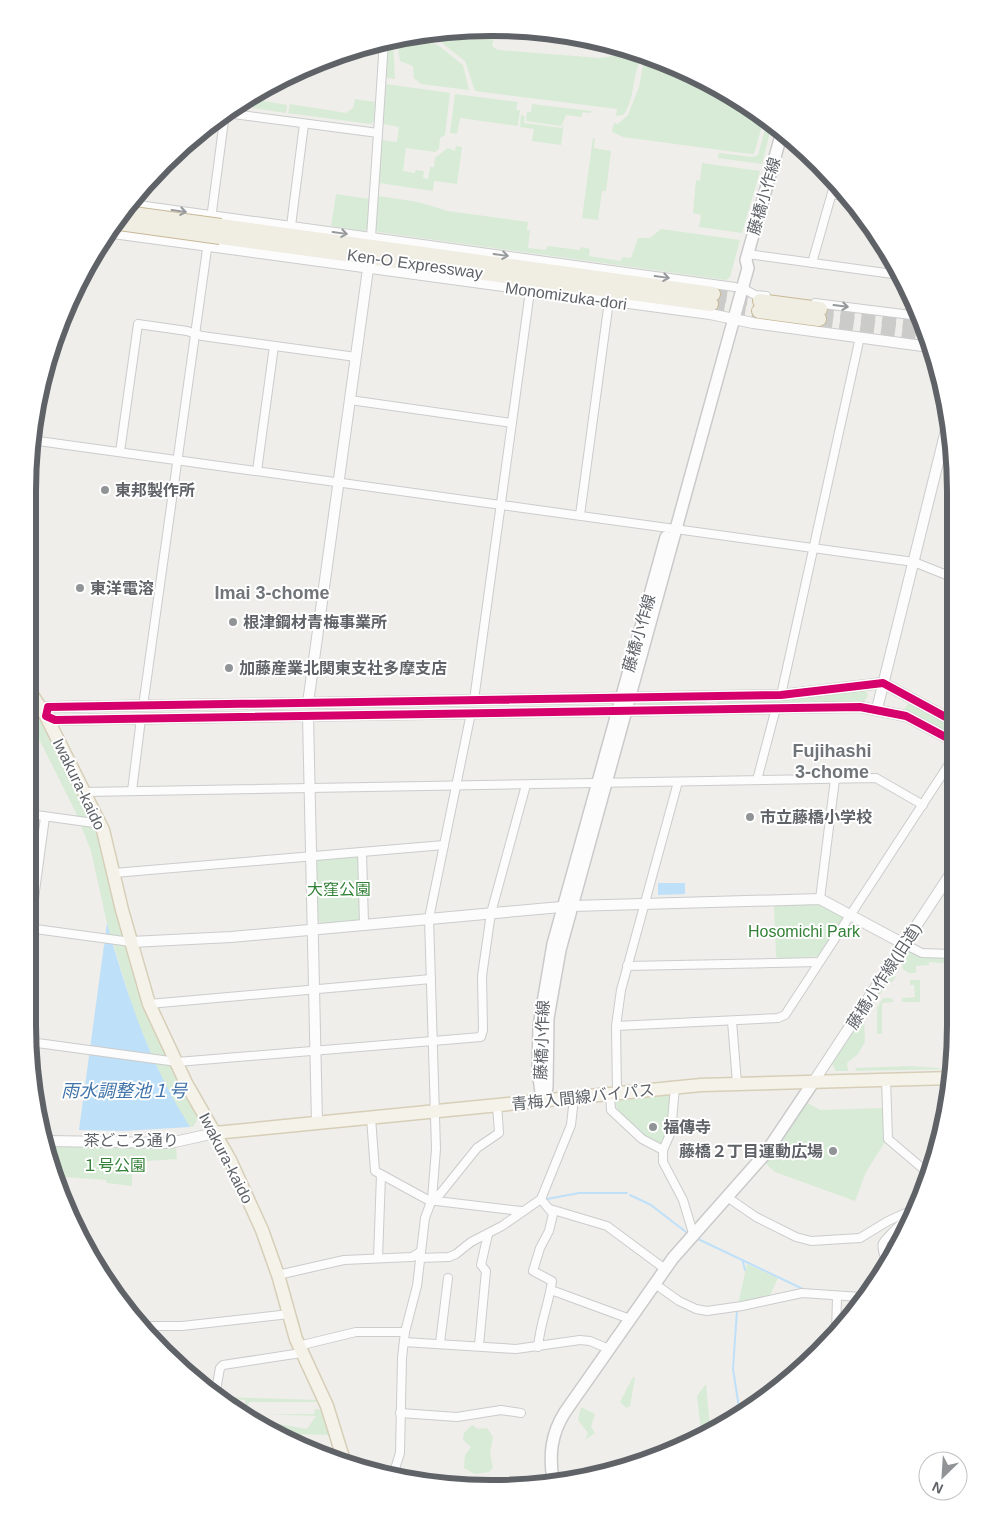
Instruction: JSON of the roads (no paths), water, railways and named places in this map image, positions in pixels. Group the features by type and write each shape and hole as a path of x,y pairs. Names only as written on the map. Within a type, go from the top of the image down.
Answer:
{"highway":[{"name":"Ken-O Expressway","path":"134,209 218,226 712,299"},
{"name":"Ken-O Expressway","path":"124,223 218,226"},
{"path":"759,306 820,314"}],"main road":[{"name":"藤橋小作線","path":"544,1101 547,1087 546,1057 551,999 568,906 739,288 748,268 747,257 780,139"},
{"name":"Iwakura-kaido","path":"36,701 46,716 101,824 149,1004 262,1230 278,1275 300,1349 327,1406 342,1455"},
{"name":"青梅入間線バイパス","path":"215,1133 675,1087 737,1083 944,1078"},
{"path":"552,1476 550,1452 555,1430 565,1412 665,1269 693,1233 765,1154 814,1081"}],"street":[{"path":"371,237 383,50"},
{"path":"237,115 378,133"},
{"path":"143,706 207,246 218,226 225,122"},
{"path":"291,226 304,124"},
{"path":"812,262 833,190"},
{"path":"832,194 838,195"},
{"path":"218,226 291,226 739,288 755,295 911,315"},
{"name":"Monomizuka-dori","path":"117,234 923,346"},
{"path":"747,257 812,262 891,274"},
{"path":"308,703 368,269"},
{"path":"474,700 530,291"},
{"path":"580,515 609,301"},
{"path":"120,452 138,324 194,334 356,357"},
{"path":"781,695 860,337"},
{"path":"257,471 274,346"},
{"path":"350,400 512,423"},
{"path":"877,710 944,440"},
{"path":"39,441 814,547 914,562 947,575"},
{"path":"947,718 883,683 781,695 48,708 46,716 55,720 860,707 906,716 947,738"},
{"path":"538,699 538,712"},
{"path":"390,702 390,715"},
{"path":"220,704 220,717"},
{"path":"757,780 776,708"},
{"path":"395,1469 400,1453 404,1342 417,1286 419,1255 425,1218 432,1199 436,1149 430,918 471,714"},
{"path":"308,716 316,1123"},
{"path":"132,791 141,719"},
{"path":"616,1026 783,1017 947,767"},
{"path":"85,792 876,778 922,805"},
{"path":"820,899 835,779"},
{"path":"663,1150 642,1139 611,1110 616,1026 627,966 678,782"},
{"path":"37,1043 177,1062 479,1037 483,1033 482,976 491,913 526,784"},
{"path":"36,815 101,824"},
{"path":"36,879 45,817"},
{"path":"114,873 444,845"},
{"path":"362,852 364,924"},
{"name":"藤橋小作線(旧道)","path":"814,1081 947,879"},
{"path":"36,929 131,942 231,937 312,928 568,906 820,899 922,953 947,954"},
{"path":"627,966 819,962"},
{"path":"149,1004 431,979"},
{"path":"732,1021 737,1083"},
{"path":"886,1079 888,1139 924,1169"},
{"path":"675,1087 671,1132 663,1150 665,1168 683,1200 693,1233"},
{"path":"278,1275 331,1262 419,1255 449,1257 488,1234 541,1199 571,1124 574,1098"},
{"path":"432,1199 440,1194 477,1148 499,1133 497,1106"},
{"path":"371,1118 375,1171 381,1175 428,1200 521,1211"},
{"name":"茶どころ通り","path":"52,1141 170,1143 215,1133"},
{"path":"378,1258 381,1175"},
{"path":"727,1197 756,1217 796,1237 811,1241 860,1238 885,1222 906,1213"},
{"path":"541,1199 550,1209 607,1226 665,1269"},
{"path":"538,1347 541,1320 552,1281 533,1271 540,1248 552,1221 550,1209"},
{"path":"884,1255 882,1245 884,1240 898,1229"},
{"path":"479,1345 486,1271 481,1265 488,1234"},
{"path":"440,1343 448,1278"},
{"path":"654,1284 679,1301 696,1309 707,1310 742,1306 802,1293 857,1297"},
{"path":"551,1290 630,1319"},
{"path":"836,1322 837,1296"},
{"path":"150,1326 182,1326 289,1314"},
{"path":"216,1388 220,1368 223,1365 300,1349 356,1332 406,1332"},
{"path":"404,1342 479,1345 516,1349 580,1340 590,1341 609,1349"},
{"path":"400,1413 457,1417 501,1410 521,1413"}],"water":[{"path":"658,883 685,883 685,894 658,895"},
{"name":"雨水調整池１号","path":"107,923 131,1002 151,1053 175,1103 190,1127 123,1131 79,1130"}],"waterway":[{"path":"547,1199 579,1193 627,1193"},
{"path":"630,1195 651,1205 686,1232"},
{"path":"698,1239 803,1289"},
{"path":"743,1262 745,1270"},
{"path":"737,1310 733,1369 739,1406"}],"tunnel":[{"path":"713,294 760,301"},
{"path":"711,304 759,311"},
{"path":"820,309 914,322"},
{"path":"819,319 918,333"}],"place":[{"name":"東邦製作所","path":"105,490"},
{"name":"東洋電溶","path":"80,588"},
{"name":"根津鋼材青梅事業所","path":"233,622"},
{"name":"加藤産業北関東支社多摩支店","path":"229,668"},
{"name":"市立藤橋小学校","path":"750,817"},
{"name":"福傳寺","path":"653,1127"},
{"name":"藤橋２丁目運動広場","path":"833,1151"}],"district":[{"name":"Imai 3-chome","path":"272,593"},
{"name":"Fujihashi 3-chome","path":"832,761"}],"park label":[{"name":"大窪公園","path":"339,889"},
{"name":"Hosomichi Park","path":"804,931"},
{"name":"１号公園","path":"114,1165"}]}
